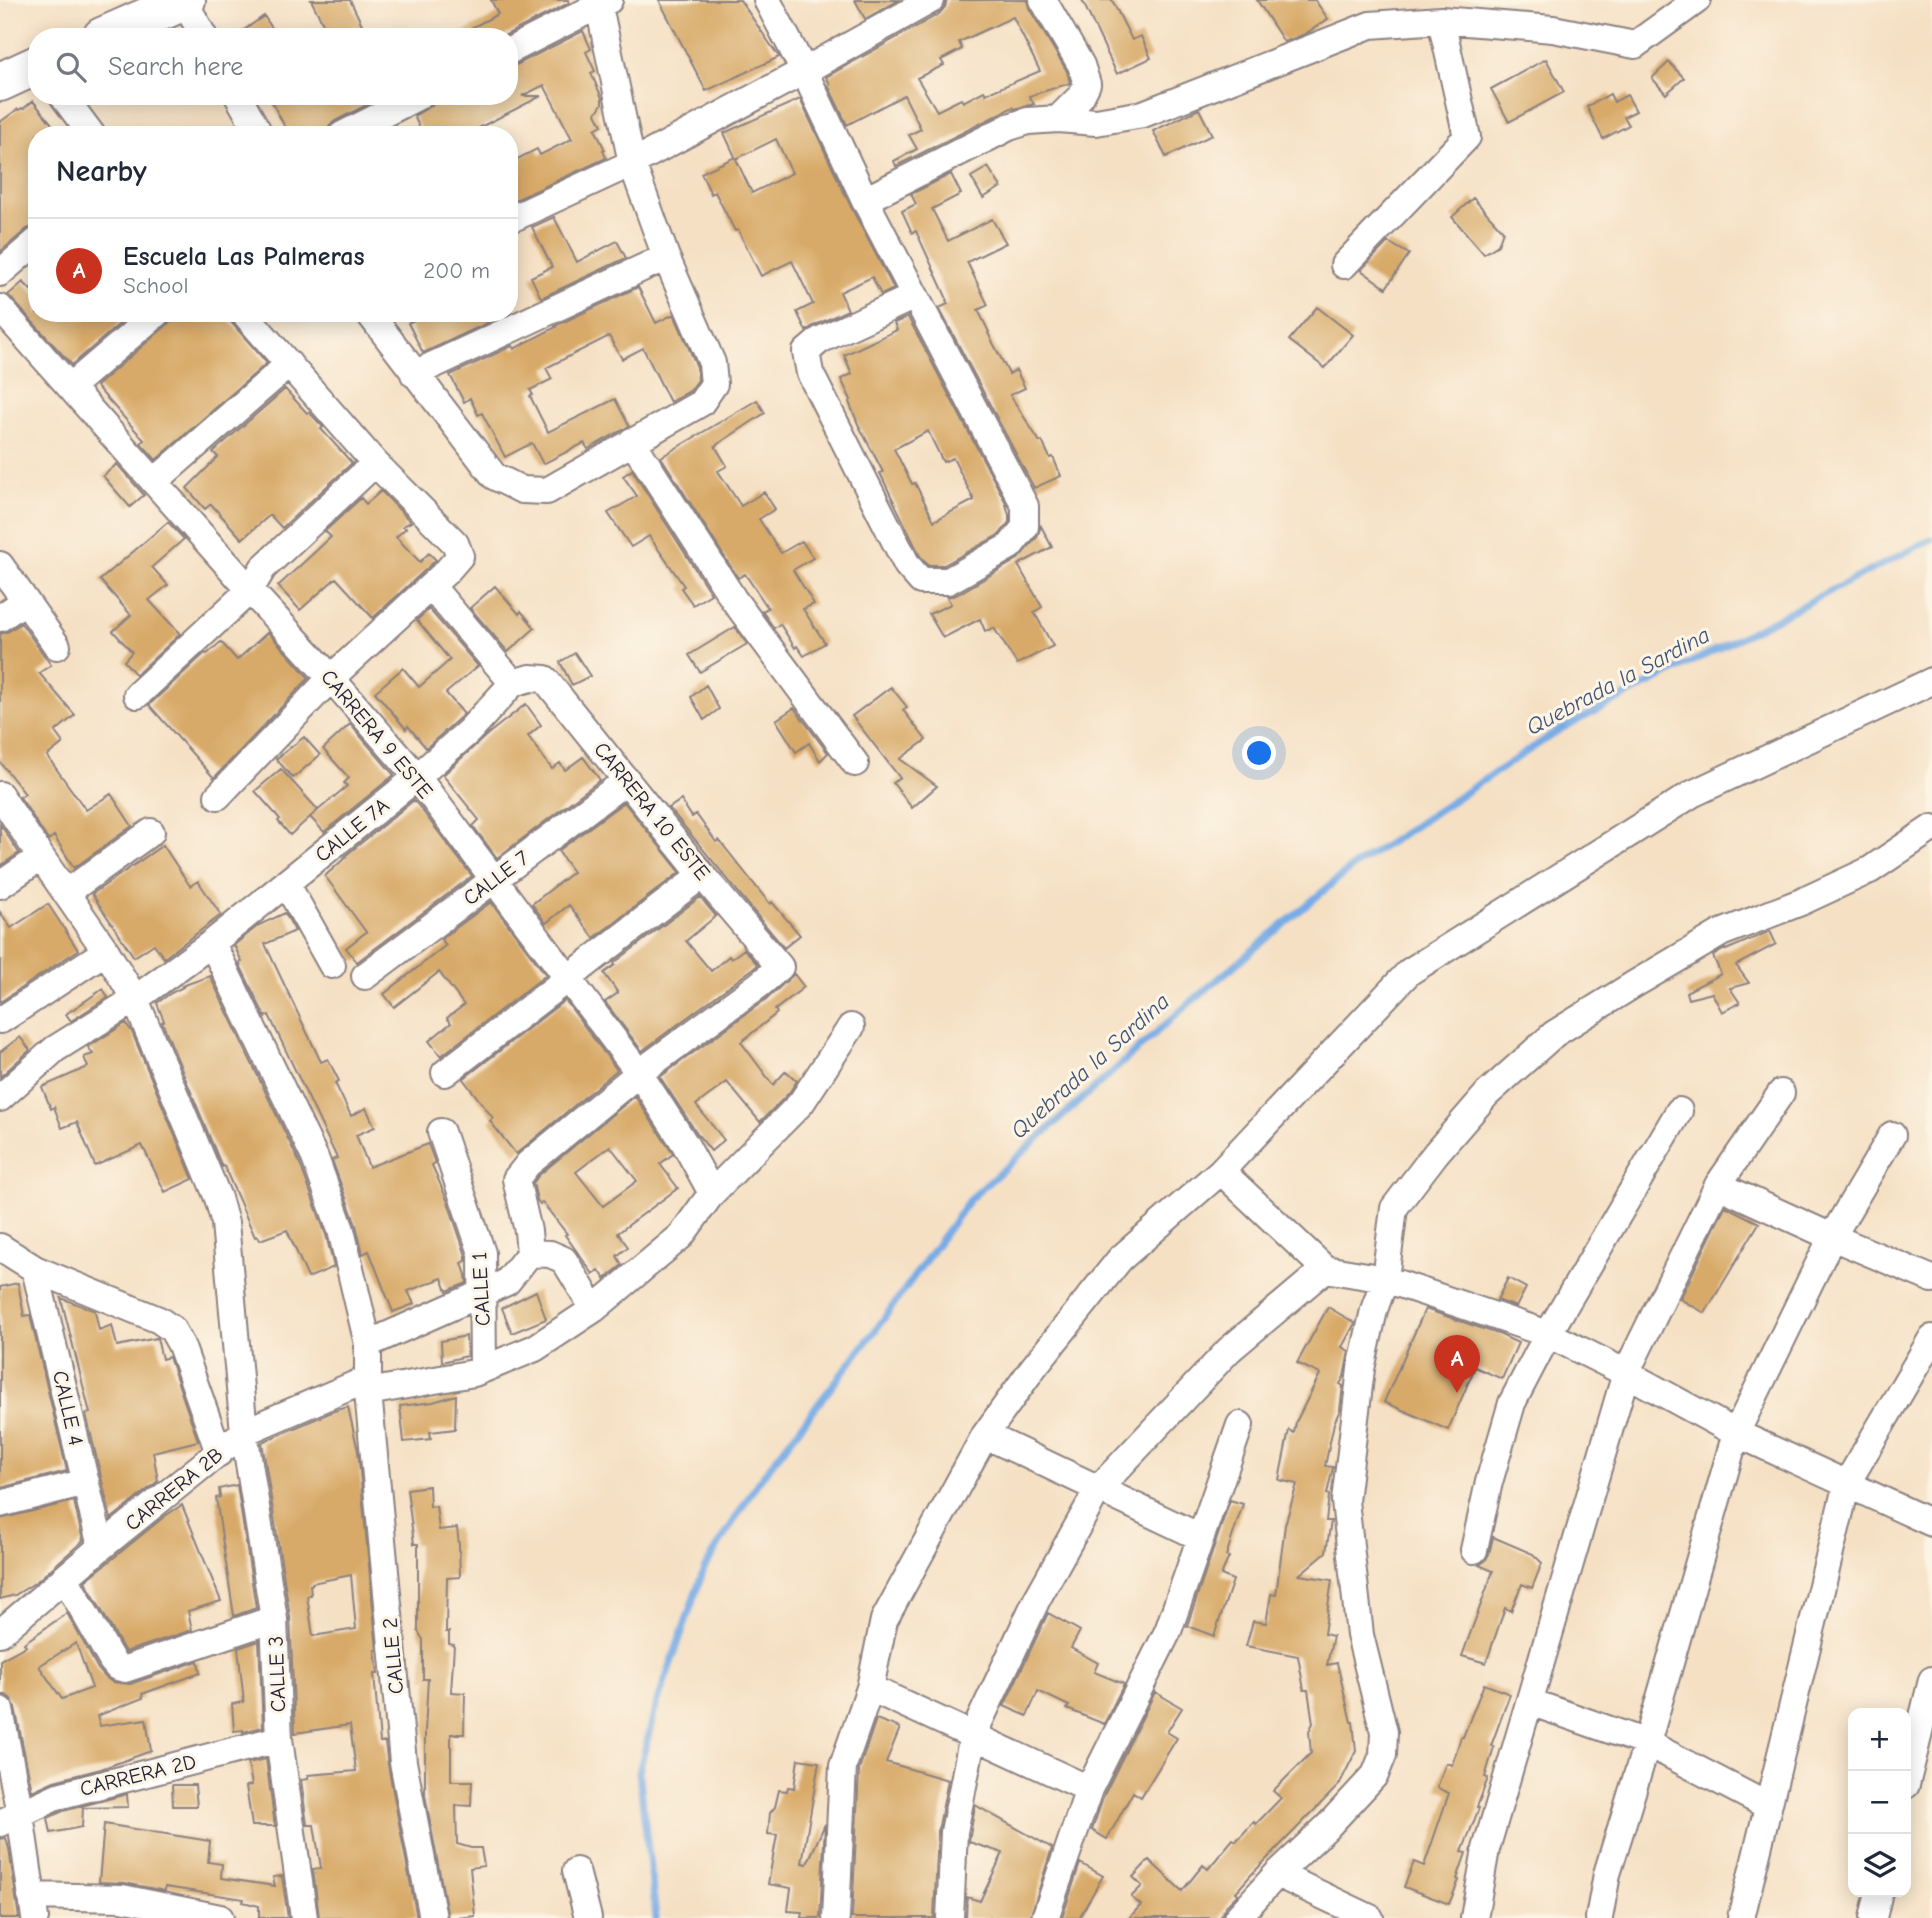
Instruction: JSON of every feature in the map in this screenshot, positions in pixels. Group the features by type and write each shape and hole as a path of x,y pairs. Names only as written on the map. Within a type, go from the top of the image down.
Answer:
{"main road":[{"path":"123,28 185,1"},
{"path":"0,82 28,69"}],"street":[{"path":"767,0 865,200 1025,506 1025,527 1010,546 948,581 921,581 907,565 810,373 806,352 820,340 915,296"},
{"path":"518,216 632,163 931,0"},
{"path":"1043,0 1081,65 1087,83 1081,96 1058,119"},
{"path":"865,200 1009,127 1028,121 1058,119 1096,122 1143,114 1370,25 1441,20 1553,29 1635,46 1697,0"},
{"path":"185,1 199,28"},
{"path":"376,322 494,476 522,490 547,491 701,403 714,384 712,363 666,257 632,163 604,3 518,46"},
{"path":"1344,265 1467,137 1441,20"},
{"path":"70,105 85,126"},
{"path":"243,105 255,126"},
{"path":"360,126 401,105"},
{"path":"0,273 28,249"},
{"path":"414,374 666,257"},
{"name":"CARRERA 9 ESTE","path":"0,308 417,777 639,1073 685,1144 712,1193"},
{"path":"69,387 146,322"},
{"path":"218,796 331,678 460,556 454,543 375,463 252,322"},
{"path":"154,482 289,364"},
{"path":"632,441 734,600 855,763"},
{"path":"137,695 250,590 264,568 375,463"},
{"path":"0,565 57,646"},
{"path":"431,586 513,683"},
{"path":"0,618 25,601"},
{"name":"CARRERA 10 ESTE","path":"513,683 530,678 545,680 780,967 639,1073"},
{"path":"836,1918 843,1766 870,1688 884,1620 985,1435 1033,1368 1120,1259 1221,1171 1409,971 1692,794 1932,681"},
{"name":"CALLE 7A","path":"0,1098 55,1049 135,999 212,943 417,777 469,731 513,683"},
{"name":"CALLE 7","path":"365,976 627,780"},
{"name":"CALLE 3","path":"0,795 106,951 135,999 218,1198 225,1223 244,1432 274,1619 279,1739 304,1918"},
{"path":"1237,1918 1270,1881 1328,1827 1375,1774 1383,1755 1384,1732 1360,1635 1345,1501 1361,1369 1374,1310 1385,1279 1394,1208 1436,1153 1487,1094 1554,1034 1721,933 1801,902 1870,870 1932,828"},
{"path":"66,894 151,832"},
{"path":"0,885 41,857"},
{"path":"445,1073 702,875"},
{"path":"283,885 332,965"},
{"name":"CALLE 2","path":"212,943 315,1158 341,1230 368,1344 368,1385 403,1762 433,1918"},
{"path":"1,1020 106,951"},
{"name":"CARRERA 2B","path":"0,1633 244,1432 368,1385 474,1373 535,1348 594,1309 681,1237 712,1193 801,1103 851,1027"},
{"path":"368,1344 507,1282 530,1253 528,1231 516,1179 528,1164 639,1073"},
{"path":"1474,1918 1486,1849 1626,1373 1718,1185 1781,1093"},
{"path":"1474,1550 1489,1482 1512,1403 1548,1334 1679,1111"},
{"name":"CALLE 1","path":"441,1132 482,1253 483,1369"},
{"path":"1599,1918 1607,1874 1736,1433 1832,1237 1892,1136"},
{"path":"1221,1171 1325,1269 1385,1279 1548,1334 1736,1433 1932,1523"},
{"path":"1718,1185 1932,1279"},
{"path":"0,1247 35,1269 159,1320 172,1329 181,1345 219,1452"},
{"path":"530,1253 550,1254 564,1260 594,1309"},
{"name":"CALLE 4","path":"35,1269 102,1547"},
{"path":"950,1918 954,1832 973,1735 1037,1599 1099,1488 1229,1350 1325,1269"},
{"path":"1741,1918 1847,1483 1932,1338"},
{"path":"1045,1918 1089,1789 1168,1631 1240,1425"},
{"path":"985,1435 1200,1537"},
{"path":"0,1503 86,1482"},
{"path":"65,1578 112,1661 117,1667 125,1669 274,1619"},
{"path":"1909,1771 1932,1680"},
{"path":"870,1688 1089,1789"},
{"path":"1530,1702 1647,1743 1768,1806"},
{"path":"0,1710 10,1819 33,1907 122,1898 220,1918"},
{"name":"CARRERA 2D","path":"10,1819 58,1796 279,1739"},
{"path":"576,1871 588,1918"},
{"path":"1267,1918 1270,1881"},
{"path":"1270,1881 1370,1918"},
{"path":"1872,1918 1878,1897"}],"building":[{"path":"311,0 350,0 364,28 325,28"},
{"path":"491,0 568,0 569,3 518,29 471,28 498,14"},
{"path":"659,0 740,0 779,57 706,91"},
{"path":"855,0 899,0 865,19"},
{"path":"947,0 1027,0 1029,8 1067,71 1070,83 1029,96 1034,104 1014,109 1013,107 896,166 894,161 917,149 909,135 921,129 904,95 847,125 826,77 939,14","holes":["1013,17 1040,71 986,94 984,91 963,102 961,99 937,111 917,78 944,65 941,60 962,49 959,42"]},
{"path":"1082,0 1112,0 1132,40 1141,36 1151,58 1117,74"},
{"path":"1257,0 1315,0 1328,19 1305,34 1284,42"},
{"path":"264,16 272,28 247,28"},
{"path":"583,31 591,49 586,52 595,71 591,73 602,98 602,104 596,113 602,125 595,129 606,158 518,199 518,158 537,149 540,155 572,139 544,85 522,96 541,96 483,126 419,126 414,116 432,105 518,105 518,64"},
{"path":"1546,59 1564,92 1509,122 1491,89"},
{"path":"1669,62 1684,78 1666,94 1652,78"},
{"path":"1610,94 1614,102 1627,95 1636,111 1624,117 1629,125 1603,139 1587,107"},
{"path":"800,99 851,207 894,289 881,295 872,277 840,292 848,310 806,331 797,312 813,304 792,261 761,276 738,230 735,231 715,192 711,194 701,173 735,157 752,193 792,173 776,139 736,159 724,133"},
{"path":"28,105 36,105 54,126 28,126 28,229 0,252 0,122 18,109"},
{"path":"274,105 366,105 329,126 284,126"},
{"path":"1199,109 1212,135 1166,157 1153,131"},
{"path":"988,167 1001,187 983,198 971,177"},
{"path":"951,174 961,194 932,209 948,241 992,219 1006,243 967,262 988,305 978,310 988,333 1009,374 1016,370 1025,388 1010,395 1040,442 1042,441 1050,458 1053,457 1061,476 1034,488 939,308 948,304 947,299 916,231 912,233 902,211 916,204 911,194"},
{"path":"1473,198 1503,231 1498,245 1484,254 1452,217"},
{"path":"554,217 577,262 617,241 626,258 541,298 531,277 552,267 532,227"},
{"path":"1388,242 1409,254 1386,288 1361,270"},
{"path":"23,282 28,287 28,317 8,295"},
{"path":"638,287 656,323 674,314 697,367 698,380 690,391 670,402 643,348 622,359 609,336 546,368 552,379 530,390 533,395 530,396 548,432 615,399 629,426 588,449 584,443 543,464 532,443 505,457 482,413 478,415 470,398 464,402 450,375 512,346 514,349 555,326"},
{"path":"1317,307 1353,335 1325,368 1289,340"},
{"path":"908,317 1005,501 1009,515 1009,522 1000,534 944,565 928,565 920,556 880,473 883,472 858,424 841,379 852,374 844,355 897,330 894,323","holes":["928,431 943,462 953,458 974,500 934,521 894,449"]},
{"path":"33,322 122,322 72,365"},
{"path":"170,322 231,322 267,363 156,460 141,443 144,440 96,386"},
{"path":"410,322 489,322 423,353 408,323"},
{"path":"285,389 323,427 321,429 352,463 282,528 270,515 242,539 211,504 205,509 187,488 218,457 213,452"},
{"path":"757,400 765,413 715,446 727,466 718,471 741,506 764,492 775,509 759,519 781,553 802,541 813,558 793,570 814,604 803,609 825,643 804,656 797,646 795,648 780,624 774,628 762,611 768,608 745,574 738,578 661,457"},
{"path":"117,464 144,495 130,507 103,476"},
{"path":"632,470 711,594 693,605 681,588 684,586 649,536 631,547 608,513 637,496 623,476"},
{"path":"381,491 411,522 403,526 406,528 396,537 420,562 429,553 436,560 373,618 336,578 300,610 278,586 331,537 325,531 361,498 366,504"},
{"path":"168,522 184,539 152,567 168,585 149,600 180,634 136,675 124,661 132,652 113,631 131,615 100,580"},
{"path":"1041,526 1052,547 1018,565 1042,607 1034,612 1053,646 1017,664 994,628 985,631 980,619 943,638 929,614 951,604 947,597 956,595 1018,559 1037,537"},
{"path":"495,586 535,628 508,652 470,608"},
{"path":"429,609 478,666 446,693 464,714 426,748 375,692 403,668 419,687 450,660 417,620"},
{"path":"21,623 51,665 39,673 75,715 55,732 63,743 47,756 86,810 111,794 132,826 74,868 54,836 48,840 20,797 25,794 0,762 0,634"},
{"path":"735,627 747,644 700,672 689,655"},
{"path":"268,632 309,678 214,778 149,705 205,653 221,642 237,660"},
{"path":"575,653 590,676 572,685 560,662"},
{"path":"706,685 719,709 704,720 691,697"},
{"path":"891,687 907,707 903,710 926,740 900,759 937,786 912,808 893,783 900,778 852,716"},
{"path":"526,704 541,725 528,736 552,769 560,763 565,770 583,757 600,780 497,858 473,826 479,820 443,775"},
{"path":"794,708 828,753 820,761 809,743 796,752 776,720"},
{"path":"350,724 394,775 324,832 310,817 347,786 344,783 349,778 323,749"},
{"path":"304,737 320,755 293,778 276,759"},
{"path":"281,769 318,810 290,835 278,821 280,819 255,791"},
{"path":"414,800 472,876 357,962 346,948 366,932 325,876 345,856"},
{"path":"681,800 692,817 696,814 716,842 719,840 770,904 772,902 800,935 784,948 669,808"},
{"path":"624,802 680,872 594,938 569,905 546,923 532,904 573,872 558,851"},
{"path":"0,824 19,853 0,866"},
{"path":"163,845 190,886 198,881 221,915 164,958 154,944 134,957 92,894"},
{"path":"700,897 716,916 686,941 711,971 729,956 731,959 744,949 758,965 642,1051 605,1002 618,993 604,973"},
{"path":"491,902 546,975 441,1056 429,1041 451,1023 447,1018 464,1005 439,972 394,1007 384,994 446,945 441,939"},
{"path":"48,904 78,950 0,1002 0,912 11,928"},
{"path":"285,913 295,931 265,944 321,1062 328,1059 339,1081 335,1083 351,1116 366,1108 375,1127 356,1135 369,1167 428,1144 435,1163 432,1165 466,1256 466,1261 462,1263 467,1283 447,1291 442,1278 408,1291 414,1304 393,1312 369,1251 363,1254 356,1225 332,1160 337,1158 269,1015 265,1017 239,963 242,962 234,945 259,925"},
{"path":"1770,931 1776,944 1736,965 1749,983 1730,988 1740,1003 1722,1012 1712,993 1688,999 1686,992 1721,974 1713,956"},
{"path":"794,974 804,987 741,1042 773,1085 786,1071 797,1081 789,1093 760,1122 727,1082 696,1105 724,1140 711,1151 660,1077 769,997"},
{"path":"210,976 300,1164 326,1235 334,1267 308,1278 287,1230 260,1240 258,1236 255,1237 224,1166 222,1167 162,1022 164,1021 157,1003 182,986"},
{"path":"103,989 108,997 71,1021 66,1014"},
{"path":"565,1000 617,1070 516,1154 490,1121 493,1118 463,1079"},
{"path":"126,1023 193,1179 165,1192 142,1145 95,1166 77,1122 62,1128 42,1087 88,1067 84,1057 93,1054 88,1047"},
{"path":"20,1037 30,1050 0,1077 0,1052"},
{"path":"635,1096 673,1154 660,1164 678,1188 618,1233 628,1247 617,1256 622,1265 605,1279 599,1270 593,1274 565,1235 567,1234 542,1202 540,1204 537,1200 533,1183 539,1175","holes":["610,1146 637,1181 603,1206 576,1172"]},
{"path":"1725,1206 1759,1223 1705,1313 1680,1299"},
{"path":"1508,1278 1526,1288 1516,1307 1497,1300"},
{"path":"18,1283 24,1316 30,1315 67,1471 0,1488 0,1287"},
{"path":"536,1291 546,1319 512,1333 502,1308"},
{"path":"61,1298 95,1311 99,1330 112,1325 117,1346 157,1338 162,1359 169,1357 198,1441 153,1452 158,1481 111,1519 86,1414 90,1413"},
{"path":"1328,1307 1355,1323 1342,1347 1349,1351 1340,1384 1343,1386 1340,1410 1334,1423 1325,1466 1333,1467 1327,1494 1326,1521 1331,1521 1326,1552 1299,1575 1332,1580 1324,1634 1333,1636 1327,1665 1337,1663 1353,1722 1356,1751 1339,1785 1251,1875 1225,1907 1220,1918 1129,1918 1141,1905 1131,1897 1142,1886 1133,1877 1149,1860 1182,1891 1203,1865 1208,1869 1233,1839 1236,1841 1254,1822 1256,1824 1281,1798 1273,1791 1311,1753 1309,1731 1313,1723 1308,1690 1304,1690 1298,1656 1246,1646 1253,1621 1266,1623 1271,1594 1276,1595 1285,1525 1297,1484 1279,1480 1289,1430 1294,1433 1296,1422 1320,1374 1297,1363"},
{"path":"1425,1309 1518,1343 1502,1379 1475,1367 1448,1430 1384,1402"},
{"path":"466,1336 467,1356 442,1362 441,1341"},
{"path":"456,1395 455,1429 430,1432 431,1439 404,1442 400,1406 433,1402"},
{"path":"348,1407 358,1451 377,1650 378,1674 374,1674 380,1742 385,1742 417,1918 319,1918 313,1869 321,1868 314,1825 307,1825 301,1780 308,1779 308,1775 356,1771 350,1725 295,1733 290,1617 262,1442","holes":["351,1575 356,1629 313,1636 307,1596 311,1595 310,1585"]},
{"path":"237,1485 256,1608 234,1616 216,1498 220,1497 219,1489"},
{"path":"429,1486 430,1507 436,1506 439,1530 457,1528 459,1545 460,1577 447,1578 446,1632 449,1632 449,1644 454,1645 451,1692 465,1693 464,1734 451,1734 451,1781 472,1781 471,1806 456,1805 457,1844 481,1848 484,1866 470,1868 475,1916 458,1918 448,1918 425,1795 428,1679 423,1679 423,1640 418,1631 418,1544 414,1544 407,1489"},
{"path":"1230,1500 1243,1504 1226,1556 1229,1557 1221,1575 1233,1580 1214,1636 1187,1626"},
{"path":"74,1501 83,1541 36,1582 15,1595 0,1599 0,1519"},
{"path":"182,1505 221,1601 188,1611 192,1630 125,1652 85,1581"},
{"path":"1493,1537 1533,1554 1542,1563 1532,1588 1522,1584 1511,1611 1505,1608 1486,1663 1462,1656 1493,1571 1479,1565 1489,1554"},
{"path":"67,1613 98,1669 112,1682 130,1684 198,1661 200,1673 142,1694 143,1698 97,1716 100,1726 146,1719 151,1751 101,1769 54,1781 32,1791 15,1707 6,1695 0,1695 0,1660 26,1646 24,1643","holes":["76,1643 92,1688 62,1699 39,1666"]},
{"path":"1048,1613 1080,1631 1071,1648 1098,1663 1094,1672 1124,1684 1104,1724 1067,1709 1069,1706 1038,1691 1027,1716 1004,1706"},
{"path":"259,1641 263,1727 243,1732 234,1731 232,1704 244,1702 238,1648"},
{"path":"1484,1684 1510,1694 1491,1746 1494,1747 1485,1777 1488,1778 1462,1852 1466,1853 1449,1904 1404,1887 1414,1862 1424,1866 1449,1793 1437,1788 1446,1763 1452,1765"},
{"path":"1155,1692 1182,1708 1167,1732 1177,1738 1141,1797 1133,1792 1107,1839 1092,1830 1104,1795"},
{"path":"876,1719 900,1728 886,1762 948,1780 938,1831 934,1918 852,1918 859,1769"},
{"path":"266,1759 275,1826 252,1826 246,1786 252,1785 248,1763"},
{"path":"798,1759 819,1762 802,1863 807,1864 825,1824 820,1918 801,1918 802,1912 788,1911 791,1888 768,1884 777,1835 768,1834 770,1813 775,1807 779,1790 794,1788"},
{"path":"172,1785 195,1785 197,1806 173,1806"},
{"path":"127,1794 128,1807 83,1808 82,1827 51,1833 48,1818 63,1811"},
{"path":"975,1805 1052,1848 1030,1918 966,1918 967,1897 980,1901 1003,1853 969,1842"},
{"path":"104,1824 210,1841 208,1862 222,1864 221,1878 275,1886 273,1877 282,1876 288,1918 259,1918 259,1906 243,1902 244,1899 165,1887 165,1891 125,1883 99,1882"},
{"path":"6,1838 19,1918 0,1918 0,1839"},
{"path":"1080,1863 1103,1876 1079,1918 1062,1918"}],"waterway":[{"name":"Quebrada la Sardina","path":"656,1918 639,1772 656,1706 704,1569 758,1482 877,1328 969,1200 1186,1006 1351,868 1561,729 1932,539"}],"place":[{"name":"Escuela Las Palmeras","path":"1457,1393"}]}
